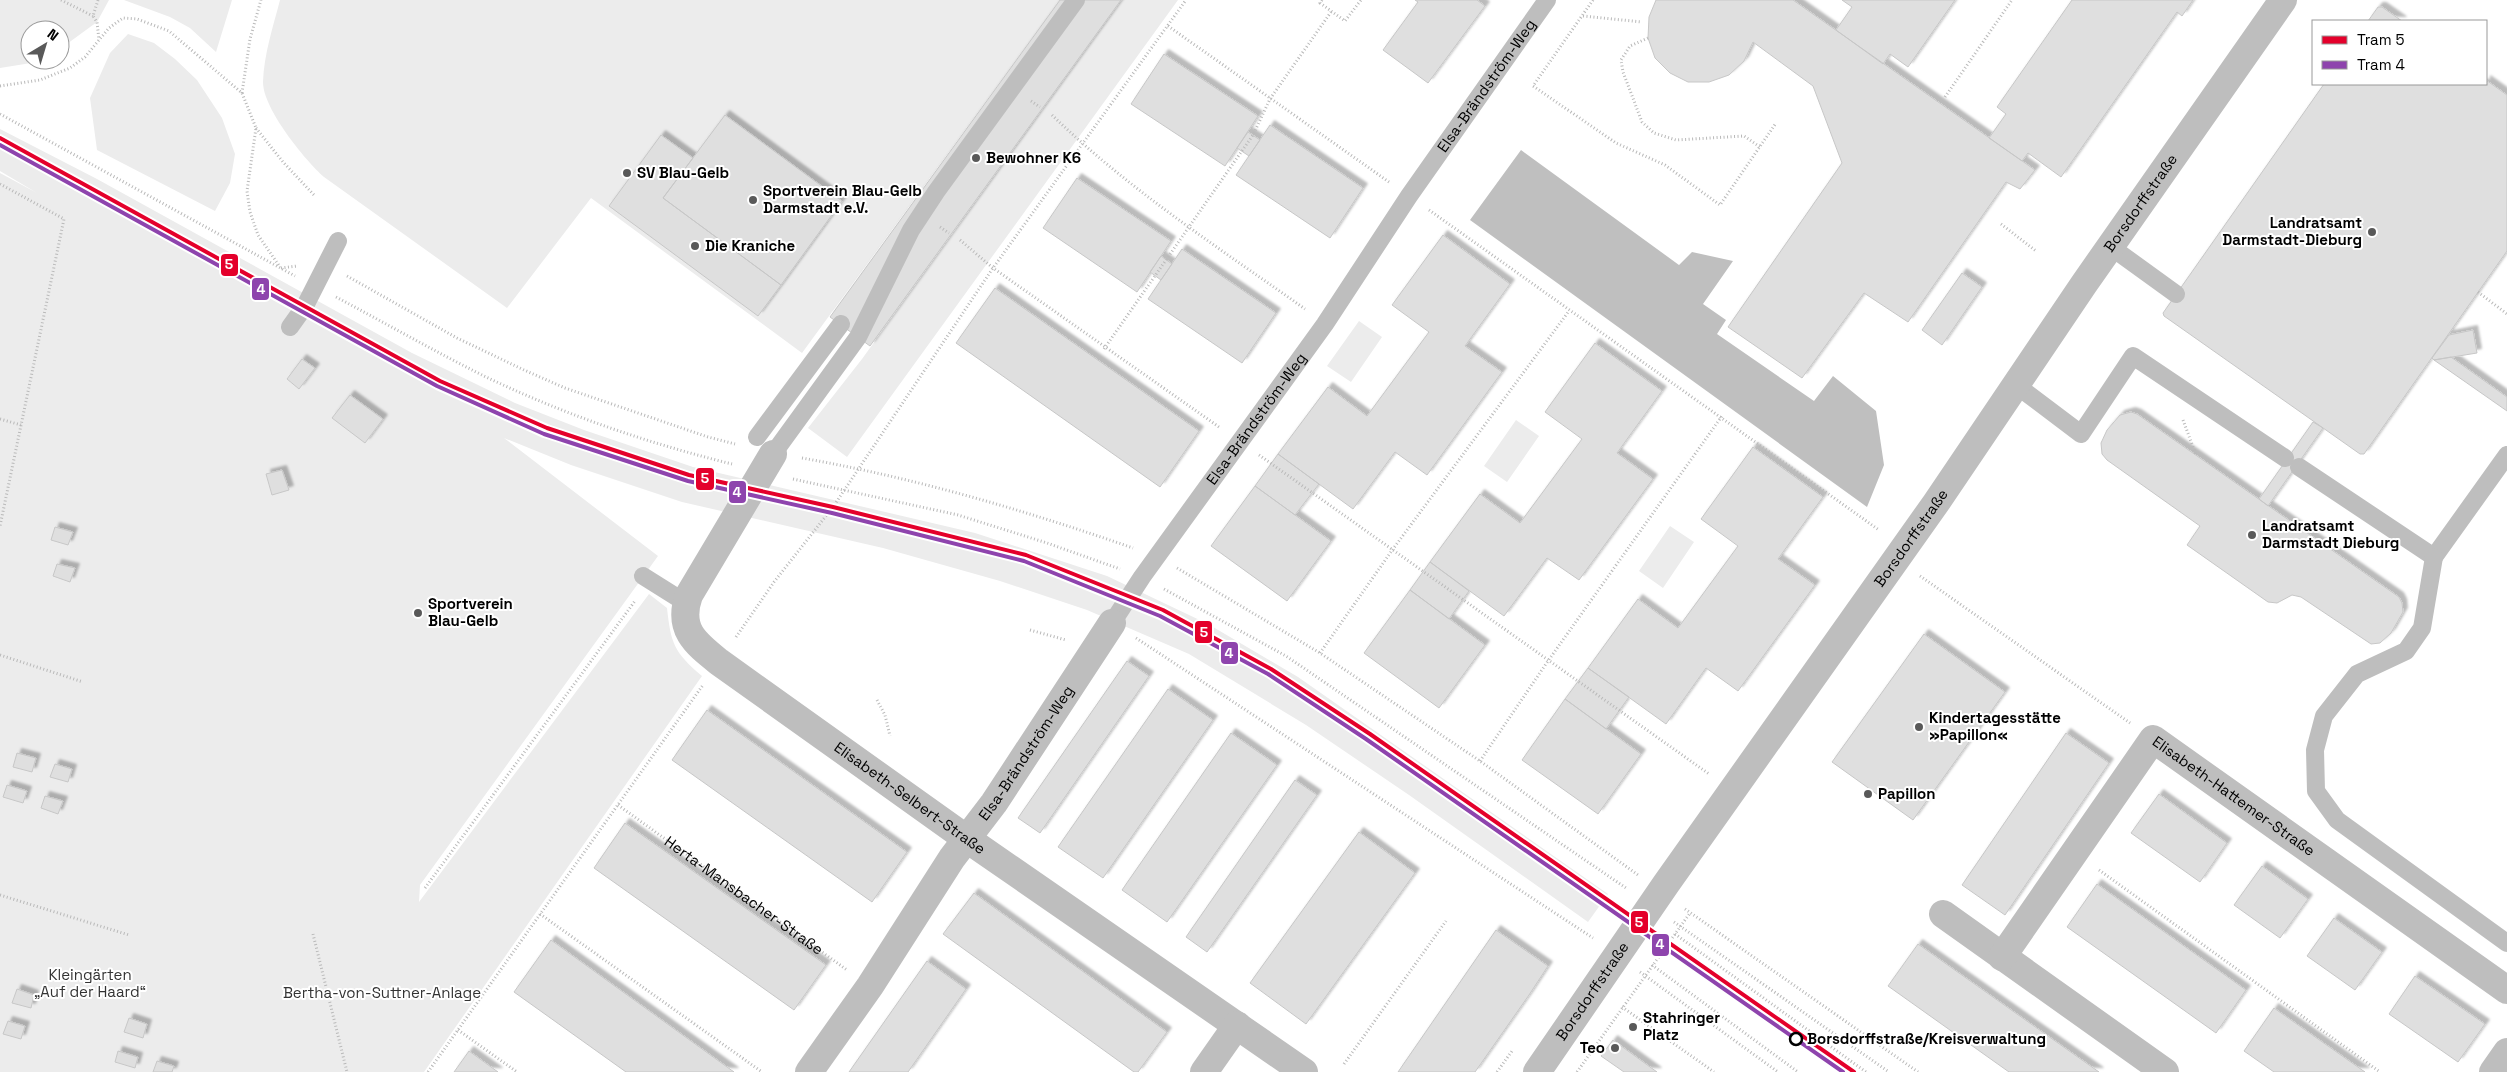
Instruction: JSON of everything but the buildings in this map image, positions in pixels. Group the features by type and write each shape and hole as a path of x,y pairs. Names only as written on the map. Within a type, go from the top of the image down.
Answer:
{"street":[{"name":"Borsdorffstraße","path":"1538,1072 1661,892 1897,559 2110,247 2283,0"},
{"path":"686,603 765,445"},
{"name":"Elisabeth-Selbert-Straße","path":"686,603 686,626 692,639 719,662 966,839 1304,1072"},
{"name":"Elsa-Brändström-Weg","path":"966,839 994,803 1112,622"},
{"name":"Elisabeth-Hattemer-Straße","path":"2002,956 2153,739 2507,990"},
{"path":"809,1072 870,986 966,839"},
{"path":"1943,914 2165,1072"},
{"path":"1204,1072 1237,1025"},
{"path":"2493,1072 2507,1052"}],"lane":[{"path":"765,445 858,337 911,230 936,192 1076,0"},
{"name":"Elsa-Brändström-Weg","path":"1112,622 1157,556 1324,324 1409,196 1547,0"},
{"path":"290,327 305,306 338,241"},
{"path":"2110,247 2176,294"},
{"path":"765,445 841,324"},
{"path":"2016,385 2081,434 2133,356 2434,557"},
{"path":"2507,455 2434,557 2422,628 2406,651 2357,674 2324,716 2314,750 2316,791 2337,820 2507,943"},
{"path":"647,578 686,603"}],"path":[{"path":"61,0 93,16 97,22 98,40"},
{"path":"93,16 98,0"},
{"path":"242,93 250,39 261,0"},
{"path":"428,1072 618,806 774,582 834,507 992,268 1083,145 1186,0"},
{"path":"1322,0 1320,3 1345,21 1361,0"},
{"path":"1593,0 1533,86 1616,143 1665,165 1720,205 1776,123"},
{"path":"1945,97 2012,0"},
{"path":"1104,349 1253,135 1270,99 1331,12"},
{"path":"1582,16 1642,22"},
{"path":"0,86 40,80 70,68 85,57 98,40 123,18 145,22 169,31 242,93 256,128 282,162 314,195"},
{"path":"1168,26 1569,311 1722,416 1879,530"},
{"path":"1648,38 1630,46 1621,60 1623,72 1642,122 1654,133 1676,140 1744,136 1760,147"},
{"path":"0,114 280,268 326,264 457,338 565,388 708,437 765,445 971,496 1054,520 1157,556 1320,653 1480,762 1690,913 1918,1072"},
{"path":"1052,115 1083,145 1190,227 1324,324"},
{"path":"256,128 247,191 250,212 258,235 280,268"},
{"path":"0,184 64,219 0,526"},
{"path":"2001,224 2036,251"},
{"path":"960,240 992,268 1104,349 1393,548 1548,661 1709,774"},
{"path":"2478,292 2507,314"},
{"path":"1320,653 1393,548 1569,311"},
{"path":"1480,762 1548,661 1722,416"},
{"path":"0,419 21,425"},
{"path":"1897,559 2153,739"},
{"path":"425,888 647,578"},
{"path":"1112,622 1356,781 1617,955 1772,1070 1778,1072"},
{"path":"0,655 83,682"},
{"path":"877,700 885,715 890,736"},
{"name":"Herta-Mansbacher-Straße","path":"618,806 870,986"},
{"path":"2074,852 2380,1072"},
{"path":"0,895 129,935"},
{"path":"1577,1072 1690,913"},
{"path":"540,914 762,1072"},
{"path":"1344,1064 1446,921"},
{"path":"313,934 347,1072"},
{"path":"1675,934 1866,1072"},
{"path":"1652,965 1798,1072"},
{"path":"1595,988 1714,1072"},
{"path":"458,1030 517,1072"}],"green space":[{"path":"0,0 109,0 97,22 70,42 70,20 20,20 20,65 0,68"},
{"path":"124,0 232,0 216,52 190,28 170,17"},
{"name":"SV Blau-Gelb","path":"280,0 1060,0 802,353 591,198 507,308 324,177 296,147 270,106 263,82 267,51"},
{"path":"1121,0 1178,0 847,457 808,428 862,359"},
{"path":"128,34 154,43 175,59 197,80 222,118 235,154 230,183 215,211 97,150 90,98 110,53"},
{"path":"0,129 97,179 412,353 515,403 584,430 693,467 975,533 1107,576 1208,624 1298,677 1608,894 1588,922 1409,795 1306,725 1189,654 1087,610 1000,581 883,548 682,502 571,465 504,438 658,556 420,885 419,902 649,594 667,608 672,639 685,660 702,676 424,1072 0,1072 0,173 37,193 0,171"},
{"path":"1359,321 1382,337 1351,382 1327,366"},
{"path":"1516,420 1539,436 1507,482 1484,466"},
{"path":"1670,526 1694,542 1663,588 1639,571"}],"shaded area":[{"path":"1521,150 1679,265 1692,252 1733,261 1703,304 1726,320 1717,334 1814,401 1833,376 1876,411 1884,465 1867,507 1470,220"}],"tram line":[{"name":"5","path":"0,138 440,381 547,428 689,475 833,507 1026,555 1163,610 1271,669 1370,734 1854,1072"},
{"name":"4","path":"0,145 437,386 544,434 688,481 832,513 1024,561 1160,616 1268,674 1366,739 1843,1072"}],"place":[{"name":"Bewohner K6","path":"976,158"},
{"name":"SV Blau-Gelb","path":"627,173"},
{"name":"Sportverein Blau-Gelb Darmstadt e.V.","path":"753,200"},
{"name":"Landratsamt Darmstadt-Dieburg","path":"2372,232"},
{"name":"Die Kraniche","path":"695,246"},
{"name":"Landratsamt Darmstadt Dieburg","path":"2252,535"},
{"name":"Sportverein Blau-Gelb","path":"418,613"},
{"name":"Kindertagesstätte »Papillon«","path":"1919,727"},
{"name":"Papillon","path":"1868,794"},
{"name":"Stahringer Platz","path":"1633,1027"},
{"name":"Borsdorffstraße/Kreisverwaltung","path":"1796,1039"},
{"name":"Teo","path":"1615,1048"}],"park label":[{"name":"Kleingärten „Auf der Haard“","path":"90,984"},
{"name":"Bertha-von-Suttner-Anlage","path":"382,993"}]}
